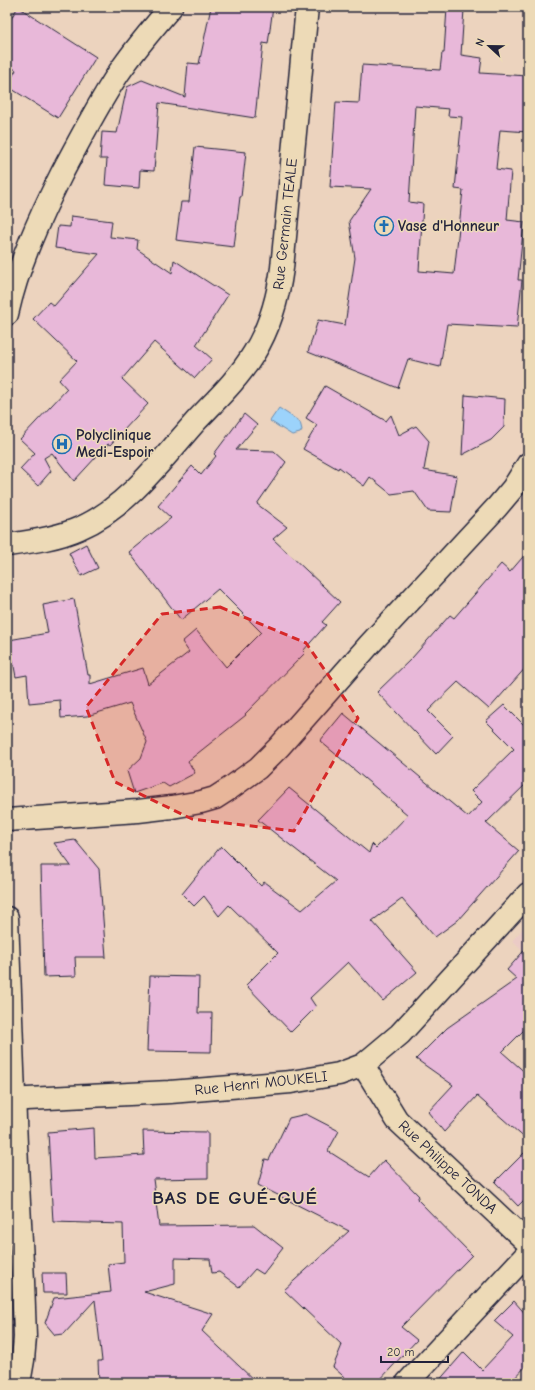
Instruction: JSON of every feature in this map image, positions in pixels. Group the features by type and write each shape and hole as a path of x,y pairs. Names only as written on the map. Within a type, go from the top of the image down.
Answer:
{"street":[{"path":"7,314 23,259 48,201 80,138 118,74 144,38 171,7"},
{"name":"Rue Germain TEALE","path":"7,545 58,535 81,528 100,517 128,497 236,378 254,354 267,329 274,307 282,268 307,7"},
{"path":"7,820 138,811 172,807 215,798 230,790 258,768 279,747 364,651 497,507 513,488 528,464"},
{"name":"Rue Henri MOUKELI","path":"11,1100 170,1092 292,1082 339,1074 363,1065 400,1034 528,894"},
{"path":"7,918 11,1100 23,1281 25,1337 23,1360 18,1383"},
{"name":"Rue Philippe TONDA","path":"363,1065 397,1120 528,1242"},
{"path":"407,1383 528,1253"}],"highlighted area":[{"path":"220,607 306,643 358,718 294,831 192,819 115,782 86,707 162,614"}],"shaded area":[{"path":"528,923 528,956 512,941"}],"water":[{"path":"279,408 300,422 302,430 300,433 292,435 270,421"}],"building":[{"path":"18,7 96,57 58,118 7,86 16,70 7,65 7,25"},
{"path":"211,7 273,7 268,44 263,43 255,118 159,103 154,171 140,170 139,188 105,185 107,159 100,159 102,132 117,133 127,87 142,80 185,97 188,63 199,64"},
{"path":"447,8 464,9 461,55 482,58 480,73 528,76 528,132 500,130 496,169 511,171 507,220 524,222 518,280 522,280 517,328 447,324 440,367 408,359 398,388 308,352 318,320 345,325 355,258 349,221 371,189 330,187 336,102 359,103 362,65 440,70 442,53 444,53","holes":["415,106 449,109 448,116 462,117 455,189 463,190 454,274 419,271 423,204 409,202"]},
{"path":"195,147 246,152 234,247 176,240 181,202 189,202"},
{"path":"71,216 112,221 110,237 138,240 137,249 172,273 174,260 228,295 196,345 212,359 195,378 154,342 122,379 148,404 74,481 52,453 44,458 51,471 38,486 20,469 35,453 20,439 67,389 59,380 77,361 33,319 49,302 54,306 99,254 55,248 58,226 70,227"},
{"path":"325,386 386,421 391,415 399,435 416,426 429,441 424,470 457,476 451,512 428,511 414,491 391,494 370,477 364,486 339,467 338,469 303,449 317,425 306,418"},
{"path":"465,395 505,399 504,427 491,440 462,455"},
{"path":"244,414 257,425 236,450 274,451 286,462 257,504 287,527 273,539 340,602 322,622 326,625 303,651 305,653 245,714 246,715 188,761 195,773 169,787 163,783 134,793 127,771 141,758 147,742 130,703 87,716 61,718 60,700 29,703 27,675 16,677 9,640 48,633 43,605 74,599 88,675 90,675 90,684 143,668 148,684 189,652 182,642 196,630 226,667 261,632 218,589 181,620 129,552 171,518 158,506 192,466 201,475 216,456 214,454"},
{"path":"86,544 98,568 81,576 69,553"},
{"path":"528,551 528,665 489,709 458,682 428,711 453,736 436,754 377,692 412,658 450,615 454,618 501,564 510,572"},
{"path":"504,705 528,729 528,782 486,823 519,851 457,921 435,937 402,899 372,921 417,972 383,1001 348,962 310,998 316,1007 291,1032 246,985 278,953 229,905 219,916 204,896 194,906 182,894 221,846 261,886 264,882 302,910 336,881 258,820 289,788 369,853 372,844 376,848 408,815 320,741 343,713 468,817 482,802 471,791 514,749 486,721"},
{"path":"75,840 99,869 106,957 75,957 76,976 44,977 41,866 71,866 54,843"},
{"path":"528,946 528,1026 502,1052 528,1075 528,1141 477,1096 444,1132 428,1112 453,1085 416,1059 447,1028 517,979 507,970"},
{"path":"150,976 199,977 198,1013 212,1013 211,1052 147,1051"},
{"path":"306,1114 339,1131 328,1151 369,1177 384,1160 419,1196 417,1199 472,1255 401,1327 417,1340 377,1383 351,1383 333,1367 342,1345 284,1290 349,1231 258,1185 265,1159 269,1160 289,1118"},
{"path":"94,1128 95,1158 144,1155 143,1131 208,1132 208,1178 153,1179 159,1226 254,1225 283,1248 263,1274 255,1269 239,1287 219,1272 212,1273 210,1259 175,1258 175,1284 144,1292 213,1314 202,1331 257,1383 99,1383 98,1361 102,1361 95,1300 64,1334 55,1335 45,1323 54,1298 111,1292 108,1264 124,1262 123,1224 53,1222 48,1132"},
{"path":"528,1149 528,1196 518,1206 495,1182"},
{"path":"42,1273 66,1273 67,1293 43,1293"},
{"path":"514,1301 528,1317 528,1364 510,1383 437,1383 464,1352 482,1370 513,1337 494,1321"}],"place":[{"name":"Vase d'Honneur","path":"384,226"},
{"name":"Polyclinique Medi-Espoir","path":"62,444"}],"district":[{"name":"BAS DE GUÉ-GUÉ","path":"235,1197"}]}
